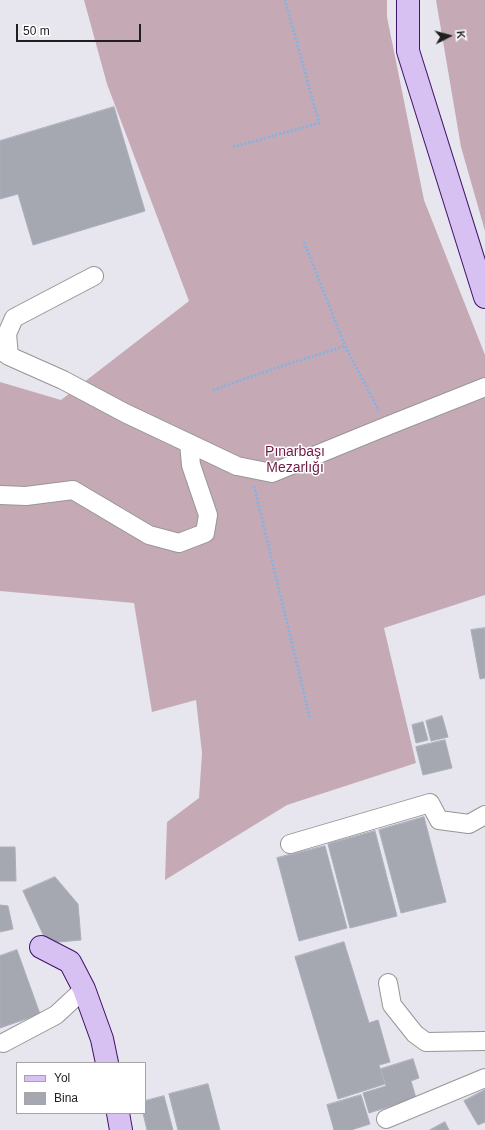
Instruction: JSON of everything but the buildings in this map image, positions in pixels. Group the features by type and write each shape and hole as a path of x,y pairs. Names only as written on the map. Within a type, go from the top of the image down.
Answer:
{"main road":[{"path":"408,0 408,51 485,297"},
{"path":"41,946 70,962 84,989 102,1040 107,1062"},
{"path":"118,1114 121,1130"}],"street":[{"path":"94,276 14,318 7,334 5,353 63,380 125,413 238,466 272,473 386,426 485,388"},
{"path":"0,495 26,496 73,490 149,535 179,543 204,533 208,515 191,465 188,443"},
{"path":"290,844 430,803 440,820 469,824 485,816"},
{"path":"388,982 392,1005 415,1034 426,1042 485,1041"},
{"path":"4,1043 56,1015 84,989"},
{"path":"386,1119 485,1078"}],"path":[{"path":"233,147 319,123 286,0"},
{"path":"304,242 345,346 386,426"},
{"path":"213,390 345,346"},
{"path":"249,468 310,718"}],"green space":[{"name":"Pınarbaşı Mezarlığı","path":"84,0 387,0 387,17 424,200 485,355 485,595 384,628 416,763 287,805 165,880 167,822 199,798 202,753 196,700 152,712 134,603 0,591 0,382 61,400 189,301 107,84"},
{"path":"436,0 485,0 485,231 461,147"}]}
